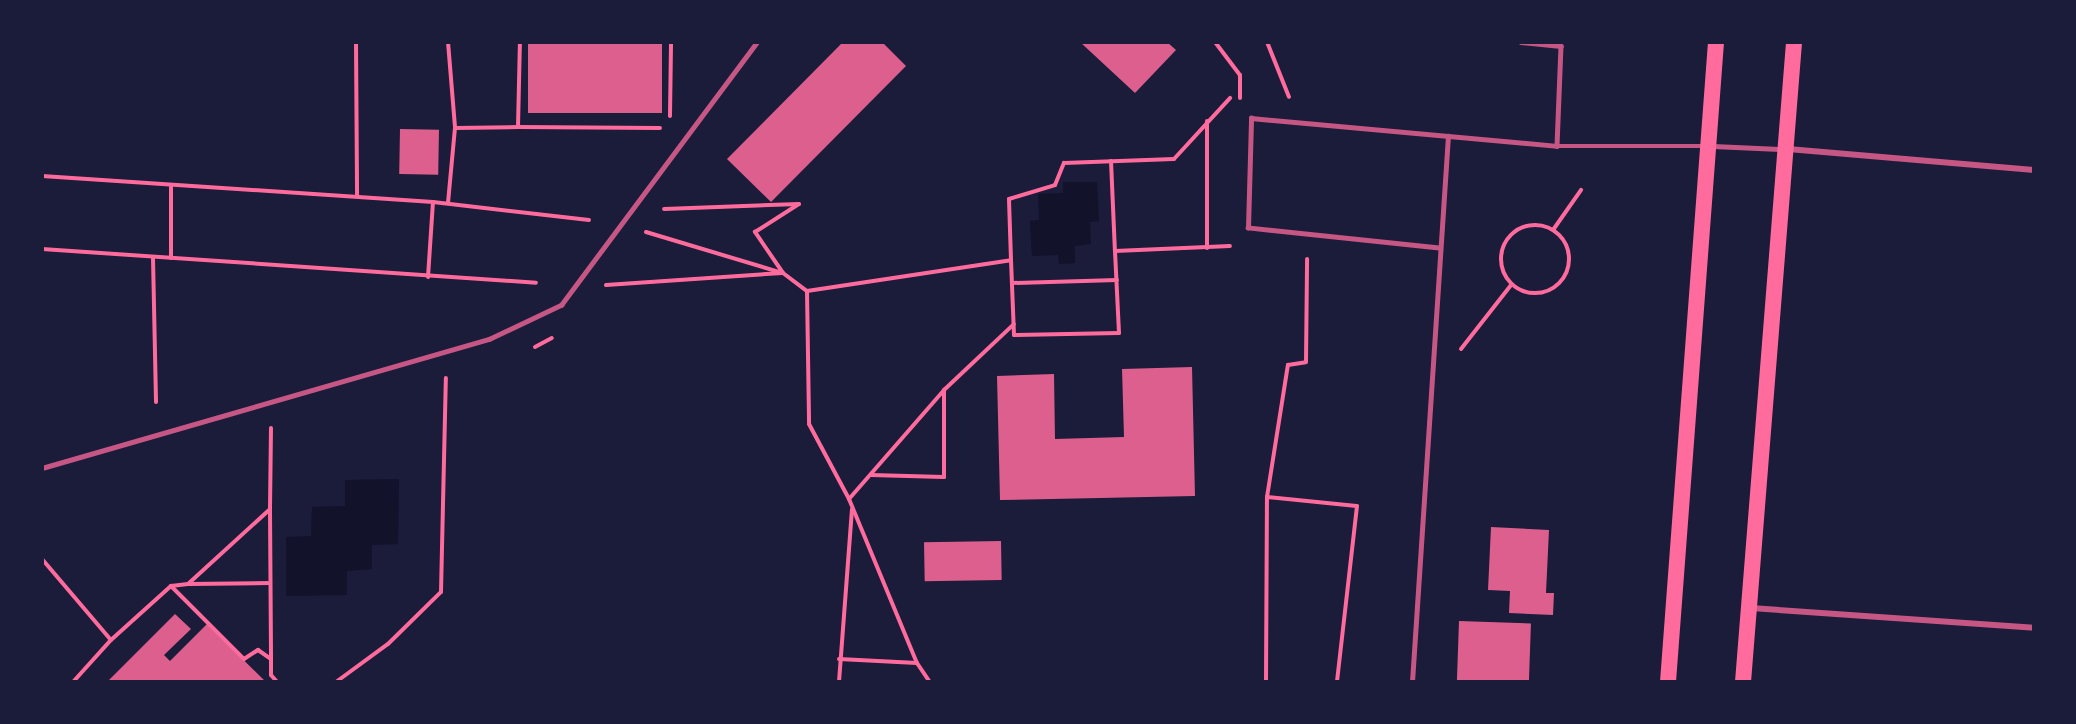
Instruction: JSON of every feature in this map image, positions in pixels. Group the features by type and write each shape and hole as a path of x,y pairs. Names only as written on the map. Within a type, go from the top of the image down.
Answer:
{"highway":[{"path":"1668,682 1716,42"},
{"path":"1743,682 1788,149 1794,42"}],"street":[{"path":"1788,149 2034,170"},
{"path":"1748,607 2034,628"}],"lane":[{"path":"42,468 489,339 561,305 757,42"},
{"path":"1521,42 1560,46 1557,146"},
{"path":"1439,248 1248,228 1251,118 1557,146 1708,146 1788,149"},
{"path":"1412,682 1448,136"}],"path":[{"path":"356,42 357,196"},
{"path":"448,42 455,128 448,203"},
{"path":"518,127 520,42"},
{"path":"669,116 671,42"},
{"path":"1215,42 1240,75 1240,99"},
{"path":"1268,42 1293,106"},
{"path":"1111,161 1119,333 1014,335 1009,199 1055,185 1064,163 1111,161 1174,159 1207,120 1230,98"},
{"path":"1206,248 1207,120"},
{"path":"455,128 660,128"},
{"path":"42,176 171,187 448,203 589,220"},
{"path":"171,187 171,258"},
{"path":"1553,230 1581,190"},
{"path":"428,277 433,202"},
{"path":"659,210 799,204 755,232 783,273 807,291 1011,260"},
{"path":"636,240 648,224"},
{"path":"1531,225 1553,230 1562,238 1569,259 1562,280 1554,288 1532,294 1511,285 1501,265 1504,244 1521,228 1531,225"},
{"path":"643,231 783,273"},
{"path":"1115,250 1242,247"},
{"path":"42,249 536,283"},
{"path":"1266,682 1267,497 1288,365 1306,363 1306,249"},
{"path":"153,258 156,402"},
{"path":"609,276 602,285 783,273"},
{"path":"1012,282 1117,280"},
{"path":"1461,349 1511,285"},
{"path":"807,291 809,424 849,500 917,663 930,682"},
{"path":"849,500 944,390 1014,324"},
{"path":"336,682 388,644 441,592 445,378"},
{"path":"870,475 944,477 944,390"},
{"path":"271,424 271,675 277,682"},
{"path":"1267,497 1357,506 1337,682"},
{"path":"839,682 838,659 852,508"},
{"path":"188,584 270,509"},
{"path":"42,559 111,640"},
{"path":"73,682 111,640 171,586 270,583"},
{"path":"171,586 244,659 258,650 271,659"},
{"path":"838,659 917,663"}],"shaded area":[{"path":"1063,182 1097,182 1099,221 1090,222 1091,244 1075,246 1075,263 1059,264 1058,255 1032,256 1030,221 1039,220 1038,194 1063,193"},
{"path":"399,479 398,544 372,545 372,569 347,571 347,595 286,596 286,537 311,536 312,507 345,506 345,480"}],"building":[{"path":"528,42 662,42 662,113 528,113"},
{"path":"843,42 882,42 906,66 771,202 727,159"},
{"path":"1080,42 1167,42 1176,50 1135,93"},
{"path":"400,129 439,130 438,175 399,174"},
{"path":"1192,367 1195,496 1000,500 997,376 1054,374 1055,439 1124,437 1122,369"},
{"path":"1491,527 1549,530 1546,593 1554,593 1553,615 1509,613 1510,591 1488,590"},
{"path":"1001,541 1002,580 925,581 924,542"},
{"path":"175,614 191,629 164,655 170,661 207,624 266,682 107,682"},
{"path":"1459,621 1531,624 1529,682 1457,682"}]}
